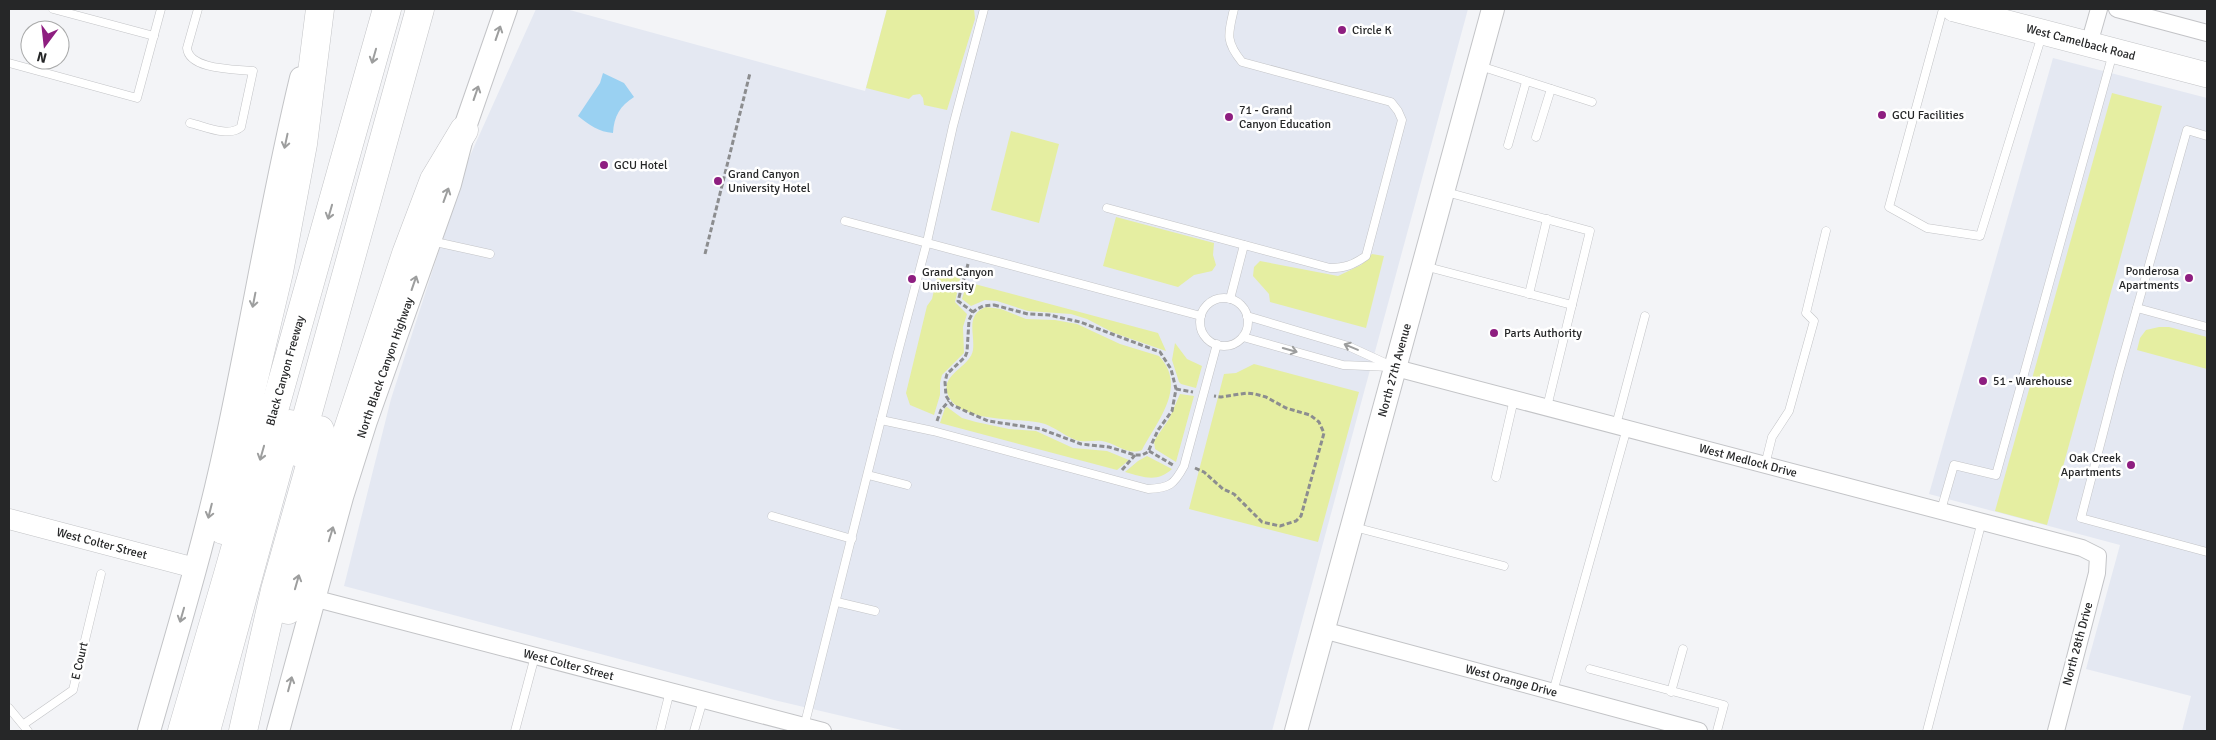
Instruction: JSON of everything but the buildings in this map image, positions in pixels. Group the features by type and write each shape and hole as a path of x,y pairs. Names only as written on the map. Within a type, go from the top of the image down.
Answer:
{"highway":[{"path":"186,719 212,572 279,272 303,144 319,9"},
{"name":"Black Canyon Freeway","path":"186,719 387,9"},
{"path":"206,731 406,9"},
{"path":"236,730 420,9"},
{"path":"236,730 438,9"},
{"path":"236,730 293,595 406,254 434,180 464,130"}],"main road":[{"path":"149,731 222,465 286,139 319,9"},
{"name":"North Black Canyon Highway","path":"278,731 313,598 366,421 450,184 464,130 506,9"},
{"name":"North 27th Avenue","path":"1296,731 1494,9"},
{"name":"West Camelback Road","path":"1954,9 2207,75"}],"street":[{"path":"2089,44 2098,9"},
{"path":"2117,9 2207,33"},
{"name":"West Medlock Drive","path":"1396,368 1941,510 2082,548 2098,556"},
{"name":"West Colter Street","path":"9,519 195,568"},
{"name":"North 28th Drive","path":"2056,731 2097,573 2098,556"},
{"name":"West Colter Street","path":"313,598 670,691 804,729 823,731"},
{"name":"West Orange Drive","path":"1323,630 1699,731"}],"lane":[{"path":"53,9 154,36"},
{"path":"9,63 137,98 161,9"},
{"path":"190,123 227,132 241,127 253,71 202,65 192,60 187,48 198,9"},
{"path":"804,729 881,420 928,242 953,126 984,9"},
{"path":"1107,208 1330,268 1344,268 1355,264 1366,256 1402,120 1398,111 1391,102 1242,62 1231,48 1228,31 1234,9"},
{"path":"1943,9 1889,207 1927,228 1980,236 2043,32"},
{"path":"1941,510 1954,465 1996,475 2113,51"},
{"path":"1478,66 1592,102"},
{"path":"1508,145 1526,82"},
{"path":"1536,138 1551,89"},
{"path":"2207,136 2187,130 2118,372 2082,518 2207,552"},
{"path":"1444,191 1590,231 1547,408"},
{"path":"1528,294 1547,219"},
{"path":"845,220 1201,316"},
{"path":"1765,465 1772,437 1789,411 1814,321 1806,313 1826,231"},
{"path":"430,240 490,254"},
{"path":"1230,299 1244,245"},
{"path":"1423,266 1572,305"},
{"path":"1230,299 1239,304 1247,316 1247,330 1243,337 1231,345 1216,344 1210,341 1202,330 1201,316 1210,303 1217,300 1230,299"},
{"path":"2137,308 2207,327"},
{"path":"1247,316 1348,346 1396,368"},
{"path":"1553,692 1621,427 1645,316"},
{"path":"1243,337 1343,365 1396,368"},
{"path":"881,420 933,431 1148,489 1165,488 1177,480 1184,466 1216,344"},
{"path":"1496,477 1514,399"},
{"path":"868,475 908,485"},
{"path":"772,516 852,539"},
{"path":"1927,731 1982,521"},
{"path":"1352,526 1504,566"},
{"name":"E Court","path":"24,724 73,690 101,574"},
{"path":"837,602 875,611"},
{"path":"1671,692 1683,649"},
{"path":"515,731 535,656"},
{"path":"1590,669 1724,705 1717,731"},
{"path":"660,731 670,691"},
{"path":"694,731 703,700"},
{"path":"9,708 28,731"}],"path":[{"path":"705,254 750,73"},
{"path":"968,264 958,301 972,312"},
{"path":"994,305 1028,314 1049,315 1080,322 1160,352 1167,360 1175,379 1176,389 1172,411 1158,430 1149,450 1142,456 1109,447 1082,444 1030,426 1011,426 988,421 961,411 949,401 944,390 947,374 964,357 966,352 968,324 972,312 983,306 994,305"},
{"path":"1176,389 1195,392"},
{"path":"1193,467 1204,472 1223,489 1234,494 1262,522 1280,526 1296,521 1301,516 1324,433 1319,422 1310,415 1286,408 1266,397 1255,394 1213,396"},
{"path":"936,421 941,410 949,401"},
{"path":"1149,450 1174,466"},
{"path":"1116,480 1135,455"}],"shaded area":[{"name":"Grand Canyon University","path":"536,9 566,9 865,91 887,9 1468,9 1272,731 906,731 774,700 344,586 391,399 469,158"},
{"path":"2053,58 2207,98 2207,731 2182,731 2191,696 2086,669 2120,545 1929,494"}],"green space":[{"path":"887,9 974,9 975,19 947,110 924,105 920,94 913,95 909,99 866,88"},
{"path":"2112,93 2162,106 2047,525 1995,511"},
{"path":"1011,131 1059,144 1039,223 991,210"},
{"path":"1116,217 1214,243 1213,255 1216,265 1212,271 1194,275 1178,287 1103,266"},
{"path":"1372,254 1384,256 1366,328 1270,302 1269,294 1253,276 1254,267 1260,261 1338,276 1361,265"},
{"path":"939,269 961,276 955,302 967,314 963,327 964,353 942,375 940,395 934,415 910,405 906,393 927,306 932,299"},
{"path":"967,282 1158,333 1166,351 1114,333 1087,319 1071,314 1028,311 997,301 985,300 971,306 962,299"},
{"path":"986,307 1001,309 1026,319 1055,320 1077,324 1120,344 1159,356 1167,368 1171,380 1170,392 1162,416 1142,450 1127,450 1102,441 1079,441 1045,424 979,416 956,406 949,397 946,389 947,383 971,356 973,350 973,320 979,310"},
{"path":"2169,327 2207,337 2207,369 2137,350 2140,338 2146,330"},
{"path":"1175,343 1187,359 1202,366 1196,388 1179,382 1172,360"},
{"path":"1254,364 1359,392 1318,542 1189,509 1224,374 1236,373"},
{"path":"1180,394 1194,396 1176,462 1155,449 1154,441 1169,419"},
{"path":"947,407 962,418 1009,429 1036,431 1073,448 1107,451 1129,460 1117,470 940,423"},
{"path":"1147,456 1172,469 1161,476 1150,478 1125,472"}],"water":[{"path":"603,73 624,83 634,97 619,112 613,133 594,127 578,116 600,83"}],"place":[{"name":"Circle K","path":"1342,30"},
{"name":"GCU Facilities","path":"1882,115"},
{"name":"71 - Grand Canyon Education","path":"1229,117"},
{"name":"GCU Hotel","path":"604,165"},
{"name":"Grand Canyon University Hotel","path":"718,181"},
{"name":"Ponderosa Apartments","path":"2189,278"},
{"name":"Grand Canyon University","path":"912,279"},
{"name":"Parts Authority","path":"1494,333"},
{"name":"51 - Warehouse","path":"1983,381"},
{"name":"Oak Creek Apartments","path":"2131,465"}]}
